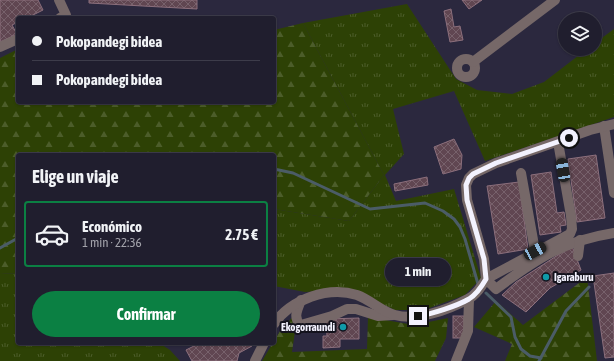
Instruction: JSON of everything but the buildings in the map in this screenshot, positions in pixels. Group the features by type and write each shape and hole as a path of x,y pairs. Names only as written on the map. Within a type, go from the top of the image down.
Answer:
{"street":[{"path":"59,0 66,15 64,16"},
{"path":"473,62 555,0"},
{"path":"0,47 16,40"},
{"path":"614,193 609,125 496,163 473,174 469,178 466,185 467,200 484,259 486,279 496,289 520,271 555,249 580,240 614,233"},
{"path":"276,321 281,313 301,300 326,293 345,293 357,295 393,314 407,317 428,315 469,299 477,292 486,279 508,269 535,251 570,234 572,229 558,142"},
{"path":"521,173 535,251"},
{"path":"578,256 580,240"},
{"path":"456,361 468,331 469,299"},
{"path":"301,300 296,316 301,325 332,316 347,308 356,309 378,316 393,314"},
{"path":"255,361 263,345"}],"green space":[{"path":"407,4 456,79 477,90 512,94 544,82 578,56 602,56 602,38 614,29 614,117 485,161 454,91 393,109 404,154 385,175 396,201 454,189 481,278 465,295 424,310 395,310 349,289 305,292 276,286 276,209 349,221 384,175 303,23"},
{"path":"303,23 384,175 349,221 276,209 276,153 16,153 16,273 0,274 0,58 16,50 16,104 276,104 276,30"},
{"path":"16,273 16,345 162,345 170,350 180,361 0,361 0,274"},
{"path":"587,277 597,361 505,361 512,344 474,327 496,301 523,325"},
{"path":"298,311 292,352 367,349 368,317 414,325 448,318 446,338 435,361 262,361 272,345 276,345 276,338"}],"waterway":[{"path":"276,169 293,173 370,209 425,203 443,211 454,219 460,227 478,284"},
{"path":"0,248 16,239"},
{"path":"539,361 566,311 589,287"},
{"path":"486,293 511,317 515,337 521,349 530,356 541,358"}],"place":[{"name":"Igaraburu","path":"546,277"},
{"name":"Ekogorraundi","path":"343,327"}],"route":[{"path":"418,316 428,315 469,299 477,292 486,279 484,259 467,200 466,185 469,178 481,169 496,163 569,138"}]}
